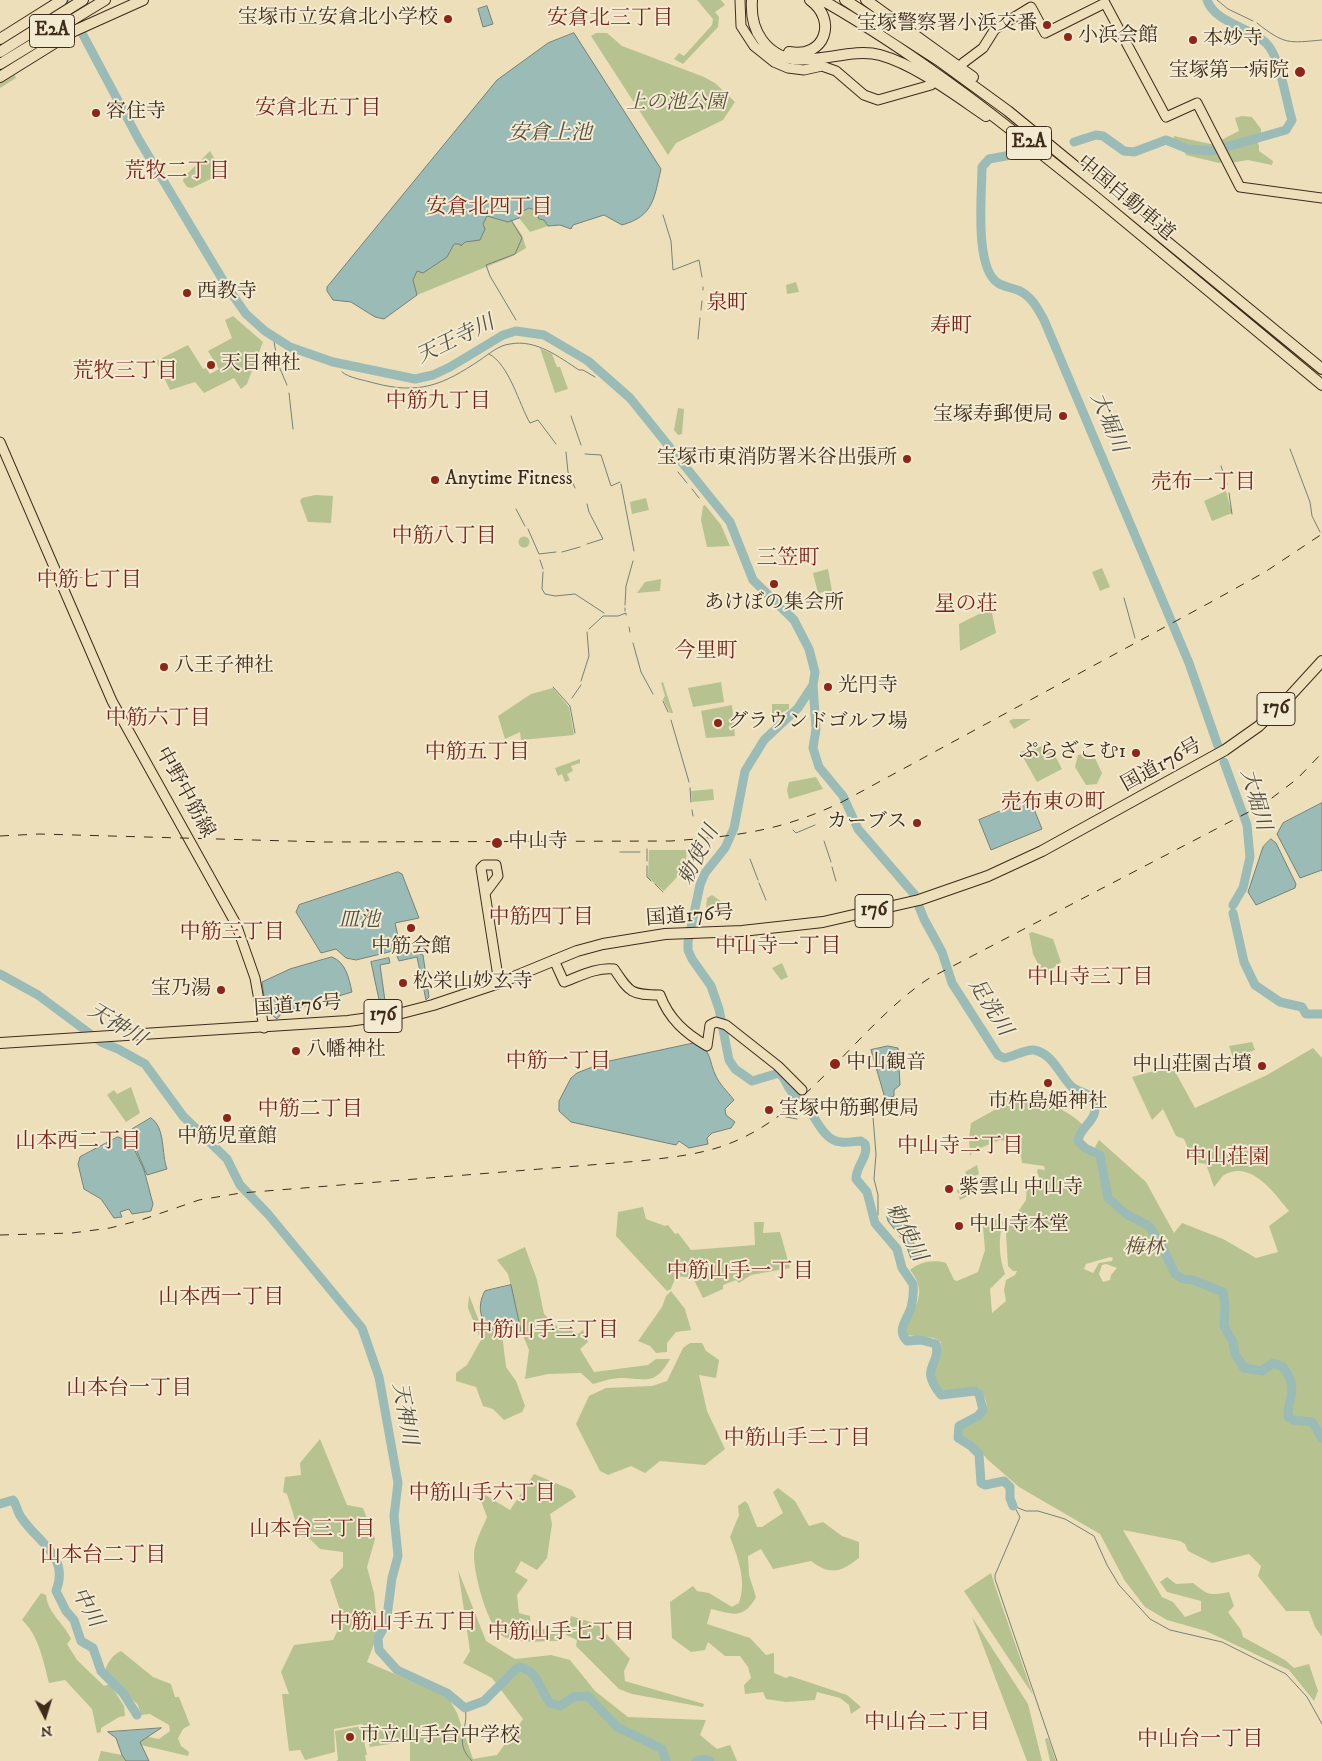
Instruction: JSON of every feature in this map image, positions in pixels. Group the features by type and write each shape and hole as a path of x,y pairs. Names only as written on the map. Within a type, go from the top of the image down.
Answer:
{"highway":[{"path":"0,39 62,0"},
{"name":"E2A","path":"0,52 83,0"},
{"name":"E2A","path":"0,64 104,0"},
{"path":"0,78 60,39 143,0"},
{"path":"752,0 752,14 757,31 768,47 778,54 802,60 847,52 874,53 887,57 904,64 957,97 1047,157"},
{"path":"758,0 759,19 766,36 781,49 796,53 815,48 824,36 825,27 822,14 810,0"},
{"name":"中国自動車道","path":"822,0 884,36 928,66 1047,157 1322,385"},
{"name":"中国自動車道","path":"844,0 938,60 1075,166 1322,369"},
{"path":"866,0 949,58 1004,102 1075,166"},
{"path":"0,33 52,6"},
{"path":"0,84 60,39"},
{"name":"国道176号","path":"0,1043 264,1028 348,1021 398,1014 499,983 554,960 603,944 652,935 794,926 917,901 1013,866 1212,758 1259,726 1322,661"}],"main road":[{"path":"740,0 741,26 748,39 764,56 774,62 788,68 804,70 822,66 836,71 864,95 878,100 931,85"},
{"path":"963,63 983,48 995,29 1031,7 1044,33 1105,3 1166,117 1197,103 1240,187 1322,198"},
{"name":"中野中筋線","path":"0,442 112,701 236,924 255,978 264,1028"},
{"path":"486,892 499,983"},
{"path":"554,960 564,982 595,970 614,969 630,992 638,995 660,995 674,1021 707,1046 710,1025 716,1022 723,1024 778,1066 802,1090"}],"green space":[{"path":"697,0 721,0 725,5 715,12 719,17 718,27 683,64 674,59 679,53 684,56 712,25 713,19"},
{"name":"上の池公園","path":"596,33 607,33 622,46 704,77 715,83 735,102 723,120 676,143 668,155 591,36"},
{"path":"0,40 16,78 0,88"},
{"path":"1242,116 1252,117 1261,129 1261,134 1256,137 1259,151 1273,161 1272,165 1248,160 1230,163 1221,140 1239,131 1235,118"},
{"path":"1174,136 1215,145 1224,161 1219,163 1186,155 1184,149 1172,146"},
{"path":"210,151 223,173 192,188 187,187 183,181 184,177"},
{"path":"529,208 535,210 539,219 544,220 548,226 530,232 519,218 521,212"},
{"path":"487,216 508,222 512,221 522,235 526,248 513,256 417,295 413,280 417,271 423,273 450,252 454,244 467,242 479,235 485,229 483,224"},
{"path":"796,282 799,292 787,294 786,285"},
{"path":"233,316 263,342 247,384 241,389 234,378 204,393 195,382 170,390 156,361 188,345 203,369 206,368 210,374 219,369 208,351 232,338 225,320"},
{"path":"540,348 552,354 557,367 560,367 568,389 555,393"},
{"path":"416,391 419,407 412,408 409,393"},
{"path":"678,408 684,409 682,434 678,435 674,430"},
{"path":"1226,491 1232,513 1212,521 1204,501"},
{"path":"315,495 333,496 331,523 308,522 300,501 302,498"},
{"path":"646,498 649,510 632,514 630,502"},
{"path":"705,505 721,525 730,546 707,547 701,520 703,506"},
{"path":"524,536 530,542 524,548 518,542"},
{"path":"1102,568 1110,587 1100,591 1092,572"},
{"path":"828,569 832,591 818,593 813,573"},
{"path":"661,579 660,591 637,593 645,582"},
{"path":"991,608 996,633 960,651 959,624"},
{"path":"663,682 673,713 670,713 663,699 665,696 661,683"},
{"path":"721,682 724,702 693,707 688,688"},
{"path":"553,688 569,707 574,735 521,740 520,732 505,739 498,716 531,694"},
{"path":"772,704 789,704 789,709 772,718"},
{"name":"グラウンドゴルフ場","path":"732,705 735,736 706,738 701,711"},
{"path":"1013,719 1031,719 1014,729 1009,721"},
{"path":"1049,744 1062,769 1037,782 1020,752"},
{"path":"1087,753 1094,756 1102,773 1097,784 1086,785 1075,767 1078,755"},
{"path":"580,759 580,763 571,766 573,771 567,774 570,780 565,782 562,774 558,776 555,768"},
{"path":"816,777 823,789 789,799 787,790 789,782"},
{"path":"713,789 714,800 692,802 691,791"},
{"path":"649,850 686,850 683,868 664,891 648,878"},
{"path":"712,895 729,907 706,909 707,898"},
{"path":"1032,932 1053,939 1061,962 1044,975 1033,954 1029,933"},
{"path":"782,963 788,977 781,980 772,968"},
{"path":"1252,1042 1255,1050 1238,1056 1239,1060 1234,1060 1229,1046"},
{"name":"梅林","path":"1313,1048 1322,1058 1322,1637 1315,1627 1309,1611 1286,1611 1258,1576 1261,1566 1249,1554 1212,1563 1188,1551 1185,1544 1180,1541 1123,1530 1162,1597 1173,1602 1185,1617 1201,1611 1201,1601 1167,1592 1160,1582 1167,1577 1176,1584 1193,1583 1209,1594 1229,1592 1234,1606 1228,1612 1241,1630 1243,1637 1285,1660 1294,1668 1309,1664 1318,1691 1314,1701 1289,1670 1206,1631 1167,1620 1145,1607 1125,1581 1100,1534 1019,1487 987,1459 975,1444 960,1435 961,1429 980,1418 984,1413 986,1403 984,1396 979,1388 942,1390 933,1375 939,1360 941,1342 934,1338 906,1335 919,1296 916,1279 910,1270 922,1263 932,1261 946,1263 954,1280 957,1281 978,1272 985,1250 983,1226 995,1218 1003,1222 1000,1248 1005,1274 990,1289 992,1313 1006,1301 1004,1290 1006,1280 1015,1275 1017,1271 1013,1271 1008,1266 1006,1234 1009,1225 1026,1200 1027,1184 1042,1184 1037,1172 1038,1169 1045,1170 1044,1166 1022,1163 1021,1156 1013,1142 1000,1140 973,1151 970,1156 969,1139 971,1123 1007,1103 1008,1094 1033,1103 1047,1104 1063,1110 1077,1119 1085,1127 1077,1135 1076,1143 1081,1148 1098,1157 1101,1173 1104,1172 1102,1159 1095,1147 1099,1140 1146,1182 1174,1233 1182,1223 1223,1239 1256,1258 1278,1252 1269,1226 1289,1211 1277,1196 1261,1181 1244,1171 1234,1171 1224,1175 1214,1187 1206,1164 1194,1162 1184,1139 1176,1136 1163,1109 1152,1120 1132,1077 1172,1066 1195,1108 1267,1075","holes":["1110,1257 1113,1258 1112,1261 1099,1263 1093,1273 1084,1269 1086,1264","1106,1264 1117,1268 1111,1275 1110,1280 1103,1282 1099,1274 1102,1265"]},
{"path":"131,1087 140,1113 126,1122 107,1095 114,1090 117,1094"},
{"path":"977,1165 979,1174 969,1179 965,1172"},
{"path":"976,1178 978,1184 966,1190 968,1196 960,1200 957,1190"},
{"path":"643,1207 646,1219 665,1226 668,1225 675,1234 678,1233 691,1250 755,1245 754,1222 764,1222 763,1233 780,1232 790,1268 751,1275 739,1283 736,1280 723,1285 723,1289 703,1298 693,1278 676,1276 671,1289 667,1291 616,1236 618,1212"},
{"path":"525,1247 537,1280 544,1314 562,1331 571,1330 578,1334 583,1330 588,1342 580,1349 594,1372 648,1365 656,1359 670,1359 659,1374 649,1379 617,1378 593,1384 581,1373 548,1374 525,1379 529,1350 521,1331 508,1274 497,1260"},
{"path":"671,1291 685,1309 691,1330 676,1332 667,1343 667,1352 656,1353 650,1346 638,1341"},
{"path":"469,1295 479,1321 482,1320 489,1330 502,1334 506,1367 516,1381 525,1406 522,1412 504,1420 493,1409 483,1406 476,1387 456,1381 456,1373 467,1365 481,1340 468,1308"},
{"path":"690,1343 702,1343 706,1351 719,1360 716,1378 699,1375 707,1411 725,1449 705,1465 660,1461 645,1473 631,1466 608,1475 600,1471 576,1424 589,1396 606,1388 652,1386 667,1381 683,1348"},
{"path":"320,1439 347,1505 363,1508 375,1539 367,1567 374,1593 378,1634 367,1662 448,1697 457,1713 473,1759 497,1755 523,1719 492,1678 463,1663 470,1651 458,1570 486,1641 515,1659 551,1655 570,1660 595,1691 628,1717 706,1720 700,1735 717,1749 730,1745 737,1761 410,1761 410,1741 370,1747 362,1724 334,1729 335,1752 305,1760 300,1750 289,1751 282,1694 289,1694 281,1672 294,1645 333,1640 343,1619 330,1580 343,1567 343,1552 320,1549 311,1540 300,1536 287,1494 283,1492 285,1477 301,1475 300,1463"},
{"path":"534,1474 572,1490 576,1497 550,1514 552,1524 547,1558 537,1570 521,1561 515,1572 528,1580 517,1595 519,1613 530,1616 531,1629 559,1629 558,1641 538,1642 510,1639 498,1632 492,1623 482,1598 474,1561 477,1539 487,1517 477,1490 510,1510"},
{"path":"778,1488 795,1501 809,1526 823,1522 842,1536 859,1542 859,1558 846,1567 835,1570 824,1569 811,1561 773,1569 761,1549 748,1556 749,1575 756,1597 751,1604 747,1609 737,1614 711,1609 707,1624 750,1638 766,1655 774,1653 774,1673 786,1678 790,1676 847,1695 861,1707 851,1714 849,1705 840,1698 817,1692 815,1700 786,1702 766,1699 763,1692 745,1694 744,1685 751,1678 748,1667 740,1656 725,1656 708,1642 705,1650 691,1652 672,1638 670,1602 693,1586 697,1591 709,1593 732,1607 739,1603 742,1578 730,1537 739,1515 738,1506 745,1501 757,1527 762,1527 783,1513 773,1492"},
{"path":"991,1573 995,1586 1033,1695 964,1591"},
{"path":"41,1593 46,1595 50,1608 68,1633 71,1639 67,1644 77,1660 104,1686 110,1684 124,1706 125,1716 119,1717 101,1728 101,1732 97,1733 92,1709 65,1680 49,1683 33,1633 22,1620"},
{"path":"571,1616 597,1624 630,1659 624,1671 625,1681 704,1704 703,1707 632,1694 619,1689 576,1646 577,1640 566,1635"},
{"path":"972,1617 1028,1704 1042,1761 1027,1761"},
{"path":"121,1651 153,1677 171,1684 175,1697 179,1697 190,1725 183,1729 178,1738 181,1746 189,1752 188,1756 141,1745 139,1742 148,1737 159,1739 170,1731 169,1725 150,1714 141,1715 138,1705 105,1672 110,1660"},
{"path":"361,1726 367,1755 365,1755 366,1761 336,1761 338,1760 335,1731"},
{"path":"1048,1738 1056,1761 1050,1761 1045,1739"},
{"path":"101,1751 122,1755 126,1761 98,1761"}],"water":[{"path":"487,6 493,24 483,27 478,9"},
{"name":"安倉上池","path":"574,33 661,169 654,197 647,211 641,217 622,225 604,215 573,225 571,229 560,225 548,226 544,220 539,219 535,210 529,208 521,212 519,218 508,222 487,216 483,224 485,229 480,240 465,242 461,246 460,244 454,244 447,257 423,273 417,271 413,280 417,295 384,319 375,317 351,302 333,300 327,291 327,287 497,80 548,43"},
{"path":"1030,799 1042,829 991,850 979,820"},
{"path":"1322,803 1322,870 1300,878 1277,834 1283,823"},
{"path":"1271,839 1276,843 1296,884 1295,888 1256,905 1248,892 1263,847"},
{"name":"皿池","path":"398,872 402,874 419,918 395,923 401,949 356,960 346,958 336,949 321,953 296,912 299,905"},
{"path":"417,952 423,955 429,997 426,1000 417,957 399,961 397,956"},
{"path":"332,957 337,959 344,967 352,992 282,1013 277,1019 266,1010 262,982 290,969"},
{"path":"389,958 390,963 380,965 386,1008 381,1009 371,962"},
{"path":"694,1043 707,1051 717,1078 734,1100 725,1109 726,1115 735,1122 731,1128 712,1133 707,1138 708,1144 689,1148 679,1141 676,1145 571,1122 559,1111 559,1101 571,1078 577,1073 605,1062"},
{"path":"888,1046 898,1048 900,1085 894,1090 894,1096 889,1098 891,1104 887,1105 871,1050"},
{"path":"151,1118 159,1128 167,1169 147,1175 129,1133 132,1129"},
{"path":"118,1137 131,1142 144,1170 153,1204 151,1211 132,1214 129,1209 120,1212 122,1217 114,1218 101,1199 84,1189 78,1164 80,1157"},
{"path":"893,1211 922,1256 918,1261 911,1259 906,1244 888,1221 887,1217"},
{"path":"511,1285 521,1331 501,1333 489,1327 485,1322 480,1310 480,1304 485,1291"},
{"path":"161,1728 140,1742 149,1761 126,1761 116,1738 108,1732"}],"waterway":[{"name":"大堀川","path":"1074,142 1096,135 1103,136 1124,151 1134,152 1166,140 1188,149 1212,151 1286,130 1292,120 1279,68 1271,49 1259,38 1217,14 1207,0"},
{"path":"1217,0 1228,9 1253,21"},
{"name":"天王寺川","path":"66,3 139,140 227,287 246,314 265,331 290,347 333,362 415,379 433,375 450,367 503,335 516,331 544,335 588,361 630,398 730,522 753,580 794,620 809,649 815,672 813,685 816,729 813,748 819,767 843,796 858,829 914,894 924,919 942,952 952,983 998,1055 1004,1058 1030,1050 1040,1052 1051,1060 1071,1086 1091,1097 1095,1111 1078,1141 1085,1148 1100,1155 1108,1198 1126,1214 1149,1226 1162,1246 1175,1274 1183,1279 1193,1280 1223,1292 1225,1306 1224,1326 1233,1342 1235,1354 1244,1368 1262,1371 1273,1363 1283,1367 1292,1388 1288,1417 1293,1420 1312,1422 1322,1438"},
{"path":"1257,23 1274,35 1287,41 1322,40"},
{"name":"大堀川","path":"1017,154 989,159 982,167 981,229 985,262 990,275 998,283 1020,291 1028,297 1044,320 1189,663 1218,746"},
{"path":"663,215 671,241 673,270 699,260 702,277"},
{"path":"511,220 522,238 515,254 486,265 490,276 516,320"},
{"path":"701,310 702,301"},
{"path":"698,339 700,318"},
{"path":"273,336 278,364 287,385"},
{"path":"342,372 374,383 404,388 418,388 454,376 502,346 520,343 547,350 579,370 583,370 595,377"},
{"path":"489,354 496,359 508,375 530,423 538,420 556,444"},
{"path":"289,393 293,429"},
{"path":"571,416 581,445"},
{"path":"1290,449 1310,502 1312,516 1320,532"},
{"path":"566,452 568,472 575,488"},
{"path":"585,454 601,455 611,486 620,482"},
{"path":"1221,466 1227,484"},
{"path":"678,472 687,483"},
{"path":"621,484 634,551"},
{"path":"692,489 699,498"},
{"path":"1229,493 1232,514"},
{"path":"587,504 589,512 603,539 587,544"},
{"path":"516,509 525,526"},
{"path":"528,529 539,554 556,552"},
{"path":"562,552 580,547"},
{"path":"540,560 543,569"},
{"path":"625,605 626,586 633,561"},
{"path":"543,572 542,589 545,594 555,596 575,594 604,613"},
{"path":"1124,598 1135,638"},
{"path":"589,629 603,616 618,616 626,613 626,615"},
{"path":"629,627 630,632"},
{"path":"581,681 589,656 587,632"},
{"path":"633,643 641,672 653,694"},
{"path":"572,698 581,685"},
{"name":"勅使川","path":"796,1096 779,1073 752,1081 735,1069 729,1060 719,1009 711,986 692,959 688,950 688,942 700,885 705,873 725,848 734,828 745,771 764,740 798,708 813,685"},
{"path":"553,687 570,706 575,733"},
{"path":"663,701 668,712"},
{"path":"671,720 689,782"},
{"name":"大堀川","path":"1224,762 1247,825 1250,857 1243,888 1233,905"},
{"path":"690,788 691,802"},
{"path":"692,810 693,816"},
{"path":"793,830 796,833 815,825"},
{"path":"824,841 831,862"},
{"path":"647,849 647,861"},
{"path":"620,852 640,852"},
{"path":"750,859 758,880"},
{"path":"647,866 647,877 651,881"},
{"path":"832,867 836,881"},
{"path":"759,883 766,900"},
{"path":"655,884 663,892"},
{"name":"大堀川","path":"1233,913 1244,962 1255,985 1280,1002 1302,1007 1306,1014 1322,1014"},
{"name":"天神川","path":"0,974 38,995 101,1042 145,1064 183,1116 227,1159 240,1185 268,1214 362,1328 379,1377 398,1483 394,1516 398,1556 392,1578 386,1624 378,1638 379,1650 397,1670 447,1693 465,1708 484,1701 516,1669 520,1667 526,1669 535,1677 550,1703 560,1706 573,1697 588,1696 617,1727 662,1749 666,1761"},
{"name":"勅使川","path":"804,1103 829,1137 835,1141 861,1141 865,1144 864,1157 858,1169 856,1179 867,1192 875,1223 897,1249 902,1268 913,1284 911,1308 903,1325 902,1333 907,1341 921,1340 936,1344 937,1352 931,1378 941,1395 975,1391 979,1394 983,1410 978,1416 959,1426 958,1438 971,1446 979,1454 981,1483 985,1485 1004,1481 1010,1487 1010,1498 1013,1506"},
{"path":"786,1117 797,1119"},
{"path":"873,1117 876,1154 874,1179 878,1195 878,1215"},
{"name":"中川","path":"0,1504 13,1500 21,1517 56,1559 59,1568 56,1591 66,1611 74,1620 81,1641 93,1648 101,1671 123,1693 137,1715"},
{"path":"1013,1506 1026,1511 1038,1511 1065,1519 1094,1536 1107,1565 1119,1585 1150,1619 1170,1630 1222,1642 1286,1674 1307,1697 1322,1724"},
{"path":"1014,1506 1020,1517 995,1579 1057,1761"},
{"path":"465,1708 466,1715 462,1741 466,1754 472,1761"},
{"name":"天神川","path":"696,1761 704,1759 710,1761"}],"railway":[{"path":"0,836 39,834 325,842 671,841 717,837 779,826 799,820 842,802 1265,572 1322,534"},
{"path":"0,1235 72,1233 110,1228 141,1220 199,1200 241,1193 640,1161 691,1154 728,1144 766,1124 791,1106 814,1086 881,1018 928,979 1264,804 1297,779 1322,753"}],"place":[{"name":"宝塚市立安倉北小学校","path":"448,19"},
{"name":"宝塚警察署小浜交番","path":"1047,25"},
{"name":"小浜会館","path":"1068,37"},
{"name":"本妙寺","path":"1193,40"},
{"name":"宝塚第一病院","path":"1300,72"},
{"name":"容住寺","path":"96,113"},
{"name":"西教寺","path":"187,293"},
{"name":"天日神社","path":"211,365"},
{"name":"宝塚寿郵便局","path":"1063,416"},
{"name":"宝塚市東消防署米谷出張所","path":"907,459"},
{"name":"Anytime Fitness","path":"435,480"},
{"name":"あけぼの集会所","path":"774,584"},
{"name":"八王子神社","path":"164,667"},
{"name":"光円寺","path":"828,687"},
{"name":"グラウンドゴルフ場","path":"718,723"},
{"name":"ぷらざこむ1","path":"1136,753"},
{"name":"カーブス","path":"917,823"},
{"name":"中山寺","path":"497,843"},
{"name":"中筋会館","path":"411,928"},
{"name":"松栄山妙玄寺","path":"403,983"},
{"name":"宝乃湯","path":"221,990"},
{"name":"八幡神社","path":"296,1051"},
{"name":"中山観音","path":"835,1064"},
{"name":"中山荘園古墳","path":"1262,1066"},
{"name":"市杵島姫神社","path":"1048,1083"},
{"name":"宝塚中筋郵便局","path":"769,1110"},
{"name":"中筋児童館","path":"227,1118"},
{"name":"紫雲山 中山寺","path":"949,1189"},
{"name":"中山寺本堂","path":"959,1226"},
{"name":"市立山手台中学校","path":"350,1737"}],"district":[{"name":"安倉北三丁目","path":"610,20"},
{"name":"安倉北五丁目","path":"318,110"},
{"name":"荒牧二丁目","path":"177,173"},
{"name":"安倉北四丁目","path":"489,209"},
{"name":"泉町","path":"727,305"},
{"name":"寿町","path":"951,328"},
{"name":"荒牧三丁目","path":"125,373"},
{"name":"中筋九丁目","path":"438,403"},
{"name":"売布一丁目","path":"1203,484"},
{"name":"中筋八丁目","path":"444,538"},
{"name":"三笠町","path":"788,560"},
{"name":"中筋七丁目","path":"89,582"},
{"name":"星の荘","path":"966,606"},
{"name":"今里町","path":"706,653"},
{"name":"中筋六丁目","path":"158,720"},
{"name":"中筋五丁目","path":"477,754"},
{"name":"売布東の町","path":"1053,804"},
{"name":"中筋四丁目","path":"541,919"},
{"name":"中筋三丁目","path":"232,934"},
{"name":"中山寺一丁目","path":"778,948"},
{"name":"中山寺三丁目","path":"1090,979"},
{"name":"中筋一丁目","path":"558,1063"},
{"name":"中筋二丁目","path":"310,1111"},
{"name":"山本西二丁目","path":"78,1143"},
{"name":"中山寺二丁目","path":"960,1148"},
{"name":"中山荘園","path":"1227,1159"},
{"name":"中筋山手一丁目","path":"740,1273"},
{"name":"山本西一丁目","path":"221,1299"},
{"name":"中筋山手三丁目","path":"545,1332"},
{"name":"山本台一丁目","path":"129,1390"},
{"name":"中筋山手二丁目","path":"797,1440"},
{"name":"中筋山手六丁目","path":"482,1495"},
{"name":"山本台三丁目","path":"312,1531"},
{"name":"山本台二丁目","path":"103,1557"},
{"name":"中筋山手五丁目","path":"403,1624"},
{"name":"中筋山手七丁目","path":"561,1634"},
{"name":"中山台二丁目","path":"927,1724"},
{"name":"中山台一丁目","path":"1200,1741"}],"water label":[{"name":"足洗川","path":"989,1008"}]}
